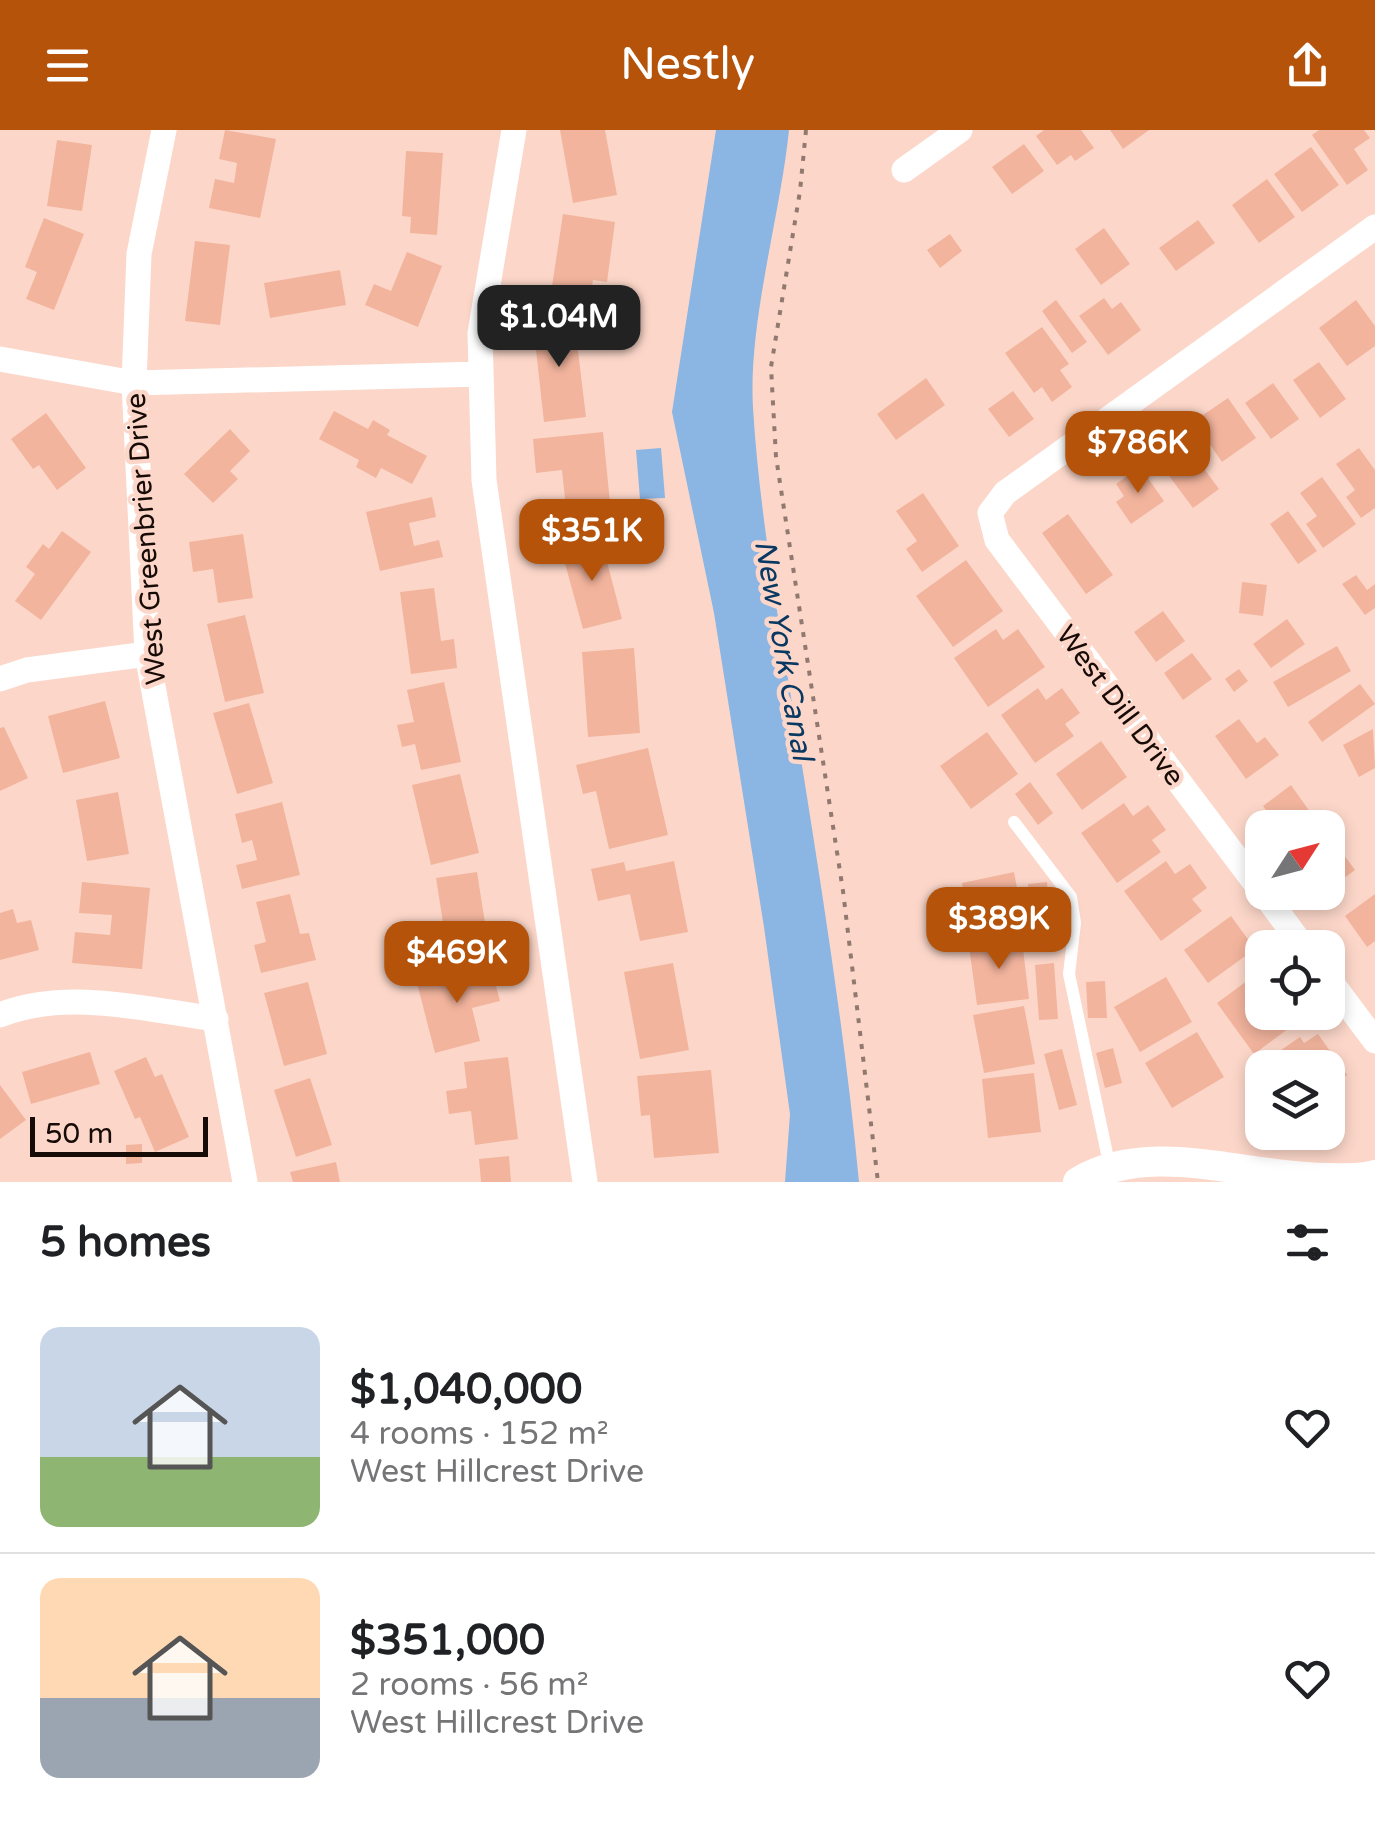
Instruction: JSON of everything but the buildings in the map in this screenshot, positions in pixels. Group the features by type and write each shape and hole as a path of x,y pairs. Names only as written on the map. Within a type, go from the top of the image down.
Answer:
{"street":[{"name":"West Greenbrier Drive","path":"164,130 138,254 134,384 147,654 245,1182"},
{"path":"514,130 480,333 484,480 585,1182"},
{"path":"904,170 960,130"},
{"name":"West Dill Drive","path":"1245,868 997,540 990,513 1005,493 1375,227"},
{"path":"0,359 134,384 481,374"},
{"path":"0,679 27,670 147,654"},
{"path":"0,1015 13,1009 82,1001 216,1019"},
{"path":"1345,1001 1375,1041"},
{"path":"1078,1182 1154,1160 1309,1180 1375,1175"}],"lane":[{"path":"1014,822 1072,896 1075,923 1069,974 1110,1170"}],"path":[{"path":"806,130 772,367 776,456 844,891 878,1182"}],"water":[{"path":"716,130 789,130 755,341 753,408 769,559 830,945 859,1182 785,1182 790,1114 764,927 714,613 672,412"},
{"path":"661,448 665,498 640,499 636,450"}],"water label":[{"name":"New York Canal","path":"784,650"}]}
